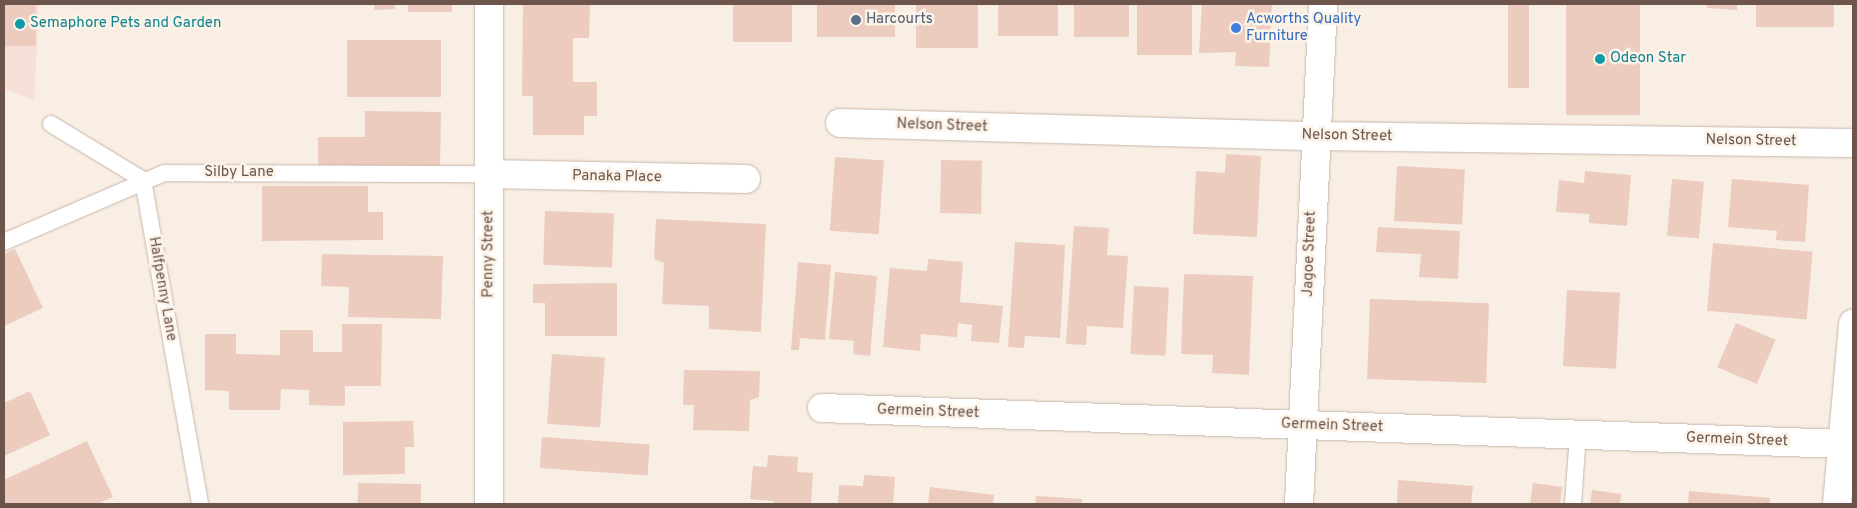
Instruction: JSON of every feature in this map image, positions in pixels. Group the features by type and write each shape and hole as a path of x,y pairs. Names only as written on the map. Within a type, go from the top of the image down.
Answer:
{"street":[{"name":"Penny Street","path":"489,4 489,504"},
{"name":"Jagoe Street","path":"1300,504 1315,136 1323,4"},
{"name":"Nelson Street","path":"840,123 1315,136 1853,143"},
{"name":"Panaka Place","path":"488,174 746,179"},
{"path":"1837,504 1853,324"},
{"name":"Germein Street","path":"822,408 1843,444"}],"lane":[{"path":"51,124 143,180"},
{"name":"Silby Lane","path":"4,242 143,180 164,173 488,174"},
{"name":"Halfpenny Lane","path":"143,180 200,504"},
{"path":"1573,504 1578,435"}],"shaded area":[{"name":"Semaphore Pets and Garden","path":"4,4 39,4 34,101 4,88"}],"building":[{"name":"Semaphore Pets and Garden","path":"4,4 36,4 36,46 4,46"},
{"path":"374,4 395,4 395,9 374,10"},
{"path":"408,4 452,4 452,12 408,12"},
{"path":"523,4 590,4 589,38 573,38 573,82 597,82 597,116 584,116 584,135 533,135 533,96 522,96"},
{"path":"733,4 792,4 792,42 733,42"},
{"name":"Harcourts","path":"817,4 895,4 895,37 817,37"},
{"path":"916,4 978,4 978,48 916,48"},
{"path":"998,4 1058,4 1058,36 998,36"},
{"path":"1074,4 1129,4 1129,37 1074,37"},
{"path":"1137,4 1192,4 1192,55 1137,55"},
{"name":"Acworths Quality Furniture","path":"1202,4 1272,4 1269,67 1235,66 1236,52 1199,53"},
{"path":"1508,4 1529,4 1529,88 1508,88"},
{"name":"Odeon Star","path":"1566,4 1640,4 1640,115 1566,115"},
{"path":"1707,4 1737,4 1737,10 1707,8"},
{"path":"1756,4 1834,4 1834,27 1756,27"},
{"path":"347,40 441,40 441,97 347,97"},
{"path":"365,111 441,112 440,166 318,165 318,137 365,137"},
{"path":"1226,154 1261,156 1257,237 1193,234 1196,171 1225,173"},
{"path":"835,157 884,160 879,234 830,231"},
{"path":"941,160 982,161 981,214 940,213"},
{"path":"1397,166 1465,170 1462,224 1394,221"},
{"path":"1585,171 1631,175 1627,226 1589,223 1589,214 1556,212 1559,180 1584,183"},
{"path":"1672,179 1704,182 1699,239 1667,236"},
{"path":"1732,179 1809,185 1805,242 1776,240 1777,231 1728,227"},
{"path":"262,186 368,186 368,212 383,212 383,240 262,241"},
{"path":"545,211 614,213 612,267 543,265"},
{"path":"656,219 766,224 761,332 709,329 709,306 662,304 664,263 654,259"},
{"path":"1074,226 1109,228 1107,255 1128,256 1123,328 1087,326 1086,345 1066,344"},
{"path":"1378,227 1460,231 1458,279 1419,277 1421,254 1376,252"},
{"path":"1015,242 1065,245 1060,338 1025,336 1024,348 1008,347"},
{"path":"1713,243 1813,252 1807,319 1707,311"},
{"path":"15,249 43,308 4,326 4,254"},
{"path":"322,254 443,256 441,319 348,317 349,287 321,286"},
{"path":"928,259 963,262 960,302 1003,306 999,343 971,341 972,325 958,323 957,337 921,334 920,351 883,347 890,268 927,271"},
{"path":"798,262 831,265 825,340 800,338 799,350 791,350"},
{"path":"835,272 877,276 870,356 853,354 854,341 829,339"},
{"path":"1184,274 1253,276 1249,375 1212,373 1213,355 1181,354"},
{"path":"617,283 617,336 545,336 545,303 533,303 533,284"},
{"path":"1134,286 1169,288 1165,356 1130,354"},
{"path":"1567,290 1620,293 1616,369 1563,366"},
{"path":"1370,299 1489,303 1486,383 1367,379"},
{"path":"1736,323 1776,340 1757,384 1717,367"},
{"path":"342,324 382,324 381,386 345,386 345,406 309,405 309,390 281,389 280,410 229,410 229,391 205,390 205,334 236,334 236,354 280,355 280,330 313,330 313,352 342,352"},
{"path":"552,354 605,358 600,428 547,424"},
{"path":"684,370 760,371 759,397 750,400 749,431 693,430 694,405 683,405"},
{"path":"30,391 50,435 4,456 4,403"},
{"path":"413,421 414,447 405,447 405,474 343,475 343,422"},
{"path":"542,437 650,445 648,475 540,468"},
{"path":"87,441 113,497 97,504 4,504 4,480"},
{"path":"768,455 798,457 797,472 813,473 811,504 774,504 774,501 750,499 753,466 767,467"},
{"path":"864,475 895,477 893,504 838,504 839,485 863,486"},
{"path":"1398,480 1473,486 1471,504 1397,504"},
{"path":"358,483 421,484 421,504 358,504"},
{"path":"1533,483 1562,487 1560,504 1530,504"},
{"path":"930,487 994,495 993,504 928,504"},
{"path":"1592,490 1621,494 1620,504 1590,504"},
{"path":"1689,491 1770,498 1770,504 1688,504"},
{"path":"1036,496 1082,499 1081,504 1035,504"}],"place":[{"name":"Harcourts","path":"856,20"},
{"name":"Semaphore Pets and Garden","path":"20,24"},
{"name":"Acworths Quality Furniture","path":"1236,28"},
{"name":"Odeon Star","path":"1600,59"}]}
